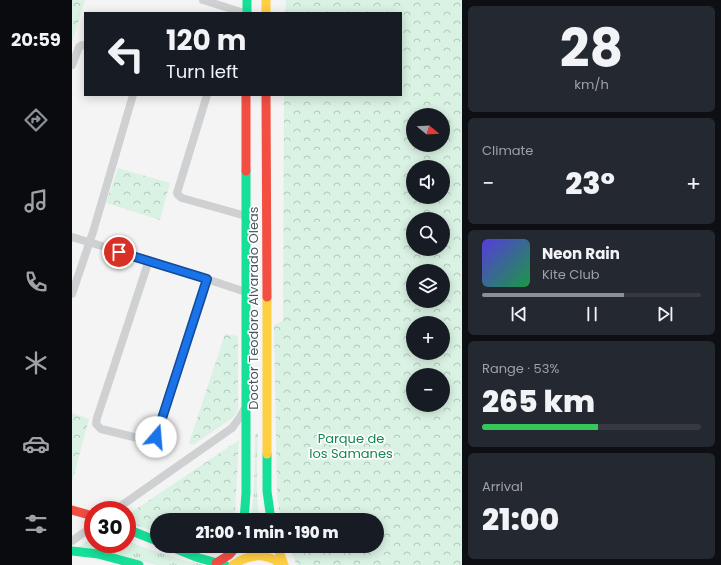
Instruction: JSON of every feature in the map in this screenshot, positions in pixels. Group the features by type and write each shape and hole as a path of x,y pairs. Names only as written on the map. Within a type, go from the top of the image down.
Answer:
{"main road":[{"path":"245,12 247,0"},
{"path":"266,0 266,12"},
{"name":"Doctor Teodoro Alvarado Oleas","path":"245,513 246,493 246,96"},
{"name":"Doctor Teodoro Alvarado Oleas","path":"266,96 267,483 270,513"},
{"path":"72,510 84,513"},
{"path":"136,533 150,538"},
{"path":"72,551 103,555 139,565"},
{"path":"186,553 225,565"},
{"path":"216,563 232,553"},
{"path":"235,563 237,553"},
{"path":"279,553 283,565"},
{"path":"235,563 250,556 263,556 271,558 283,565"}],"street":[{"path":"203,0 242,12"},
{"path":"72,65 79,47 84,46"},
{"path":"72,294 89,243 133,96"},
{"path":"207,96 177,193 182,198 246,216"},
{"path":"72,237 149,260 246,292"},
{"path":"149,260 97,418 96,424 101,429 147,440 153,441 155,439 207,279"},
{"path":"128,501 232,428 244,412 246,404"},
{"path":"72,541 84,532"}],"green space":[{"path":"72,0 85,0 72,42"},
{"name":"Parque de los Samanes","path":"286,0 462,0 462,565 297,565 291,553 384,553 384,513 280,513 277,496 274,325 283,321 284,96 402,96 402,12 285,12"},
{"path":"118,168 170,183 160,220 106,203"},
{"path":"225,334 238,336 238,408 236,414 231,419 193,445 189,443"},
{"path":"72,413 89,419 72,482"},
{"path":"255,434 258,434 257,488 259,513 251,513 254,488"},
{"path":"239,440 235,513 150,513 150,530 136,525 136,509"},
{"path":"84,543 84,550 76,549"},
{"path":"136,544 150,549 150,553 160,553 208,565 156,565 98,553 136,553"}],"traffic: fast":[{"path":"247,0 247,12"},
{"path":"245,513 246,493 246,171"},
{"path":"267,454 267,491 270,513"},
{"path":"136,533 150,538"},
{"path":"72,551 98,554 139,565"},
{"path":"186,553 225,565"}],"traffic: slow":[{"path":"266,0 266,12"},
{"path":"267,297 267,454"},
{"path":"280,553 284,565"},
{"path":"233,565 252,556 264,556 282,565"}],"traffic: jam":[{"path":"246,96 246,171"},
{"path":"266,96 267,297"},
{"path":"72,510 84,513"},
{"path":"216,563 231,553"}],"route":[{"path":"119,252 207,279 156,437"}]}
